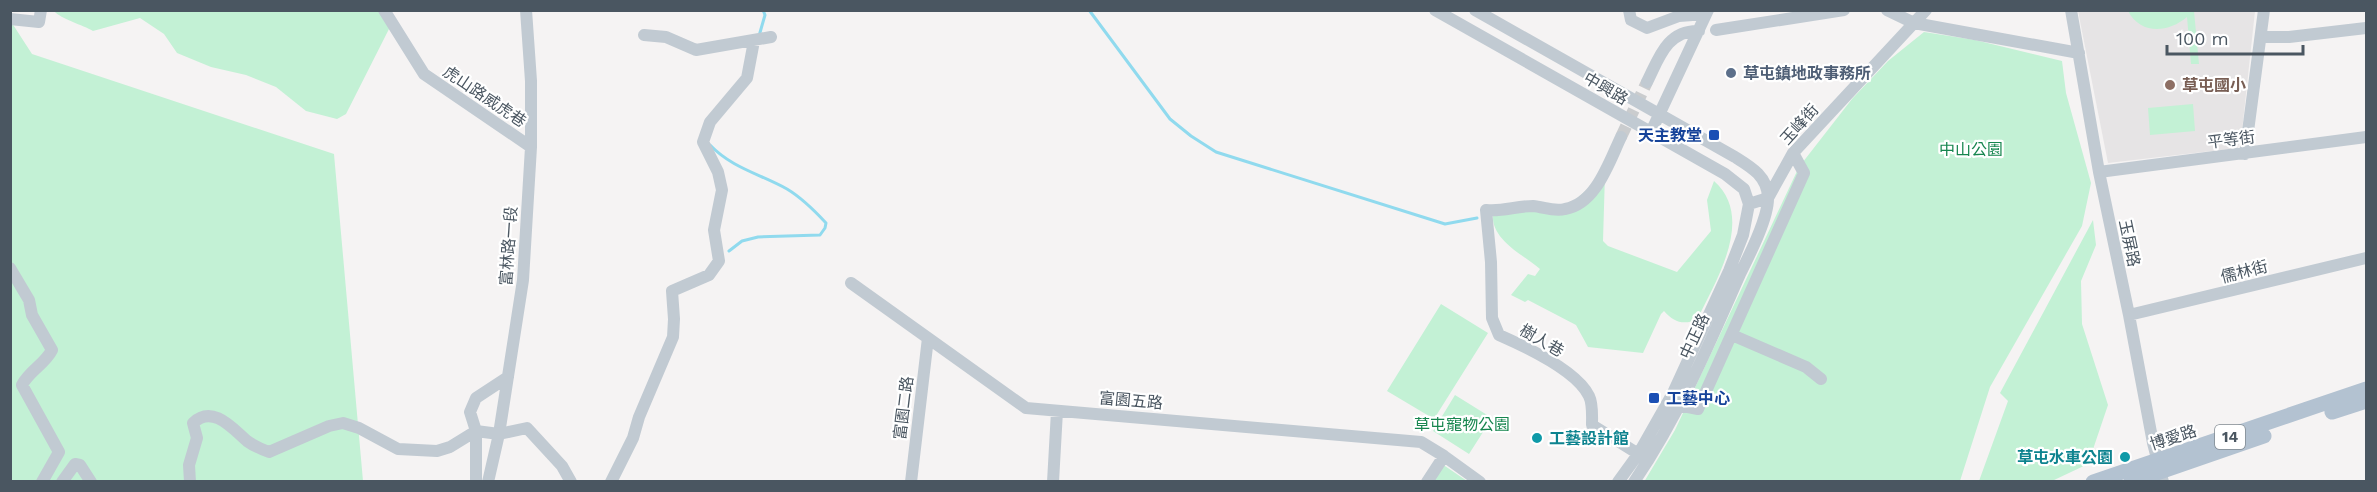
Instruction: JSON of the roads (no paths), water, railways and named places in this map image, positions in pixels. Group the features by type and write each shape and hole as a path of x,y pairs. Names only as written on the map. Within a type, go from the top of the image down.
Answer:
{"main road":[{"name":"博愛路","path":"2160,472 2367,389"},
{"name":"博愛路","path":"2093,482 2160,472 2367,401"}],"street":[{"path":"10,19 39,22 41,10"},
{"name":"虎山路威虎巷","path":"384,10 423,74 531,147"},
{"name":"中興路","path":"1435,10 1725,174 1744,189 1749,204"},
{"name":"中興路","path":"1475,10 1750,167 1762,176 1768,198"},
{"path":"1629,10 1631,20 1647,28 1679,16 1707,12"},
{"path":"1716,30 1844,10"},
{"path":"1887,10 1914,23 2079,53"},
{"name":"玉峰街","path":"1768,198 1793,153 1926,10"},
{"name":"玉屏路","path":"2071,10 2099,171 2160,472"},
{"path":"2245,154 2264,10"},
{"path":"1651,132 1707,12"},
{"name":"富林路一段","path":"488,482 499,434 523,280 531,147 531,13"},
{"path":"2262,37 2289,37 2367,28"},
{"path":"1647,82 1666,43 1684,32 1699,31"},
{"path":"611,482 633,438 639,417 673,337 672,291 708,275 719,261 714,230 722,190 718,172 703,142 710,122 747,78 761,39 696,50 666,36 644,35"},
{"name":"平等街","path":"2099,171 2245,154 2367,136"},
{"name":"樹人巷","path":"1621,137 1603,174 1582,203 1565,210 1533,206 1500,211 1486,210 1491,262 1492,318 1499,335 1532,350 1579,384 1590,398 1592,425 1644,457"},
{"path":"1674,402 1698,409 1804,173 1793,153"},
{"path":"1749,204 1768,198"},
{"name":"中正路","path":"1634,482 1644,457 1674,402 1705,353 1758,235 1768,198"},
{"name":"中正路","path":"1674,402 1743,235 1749,204"},
{"name":"儒林街","path":"2129,315 2367,258"},
{"path":"10,268 29,300 32,315 52,350 47,359 25,380 22,386 59,452 42,482"},
{"name":"富園五路","path":"851,283 1026,408 1421,442 1480,482"},
{"path":"1732,335 1806,367 1821,379"},
{"name":"富園二路","path":"911,482 928,338"},
{"path":"476,482 476,431 470,412 476,398 508,377"},
{"path":"1053,482 1057,411"},
{"path":"190,482 189,465 197,438 193,423 203,417 216,417 226,422 248,442 269,452 329,426 343,423 359,428 398,450 437,451 450,447 476,431 499,434 526,428 562,466 571,482"},
{"path":"1427,482 1443,456"},
{"name":"中正路","path":"1618,482 1644,457"},
{"path":"62,482 75,464 80,465 91,482"}],"waterway":[{"path":"759,36 765,15 763,10"},
{"path":"1089,10 1170,119 1216,152 1445,224 1477,218"},
{"path":"710,145 737,165 792,193 808,204 826,223 820,235 758,237 742,241 729,251"}],"tunnel":[{"path":"1621,137 1647,82"}],"place":[{"name":"草屯鎮地政事務所","path":"1731,73"},
{"name":"草屯國小","path":"2170,85"},
{"name":"天主教堂","path":"1714,135"},
{"name":"工藝中心","path":"1654,398"},
{"name":"工藝設計館","path":"1537,438"},
{"name":"草屯水車公園","path":"2125,457"}],"park label":[{"name":"中山公園","path":"1971,149"},
{"name":"草屯寵物公園","path":"1462,424"}]}
